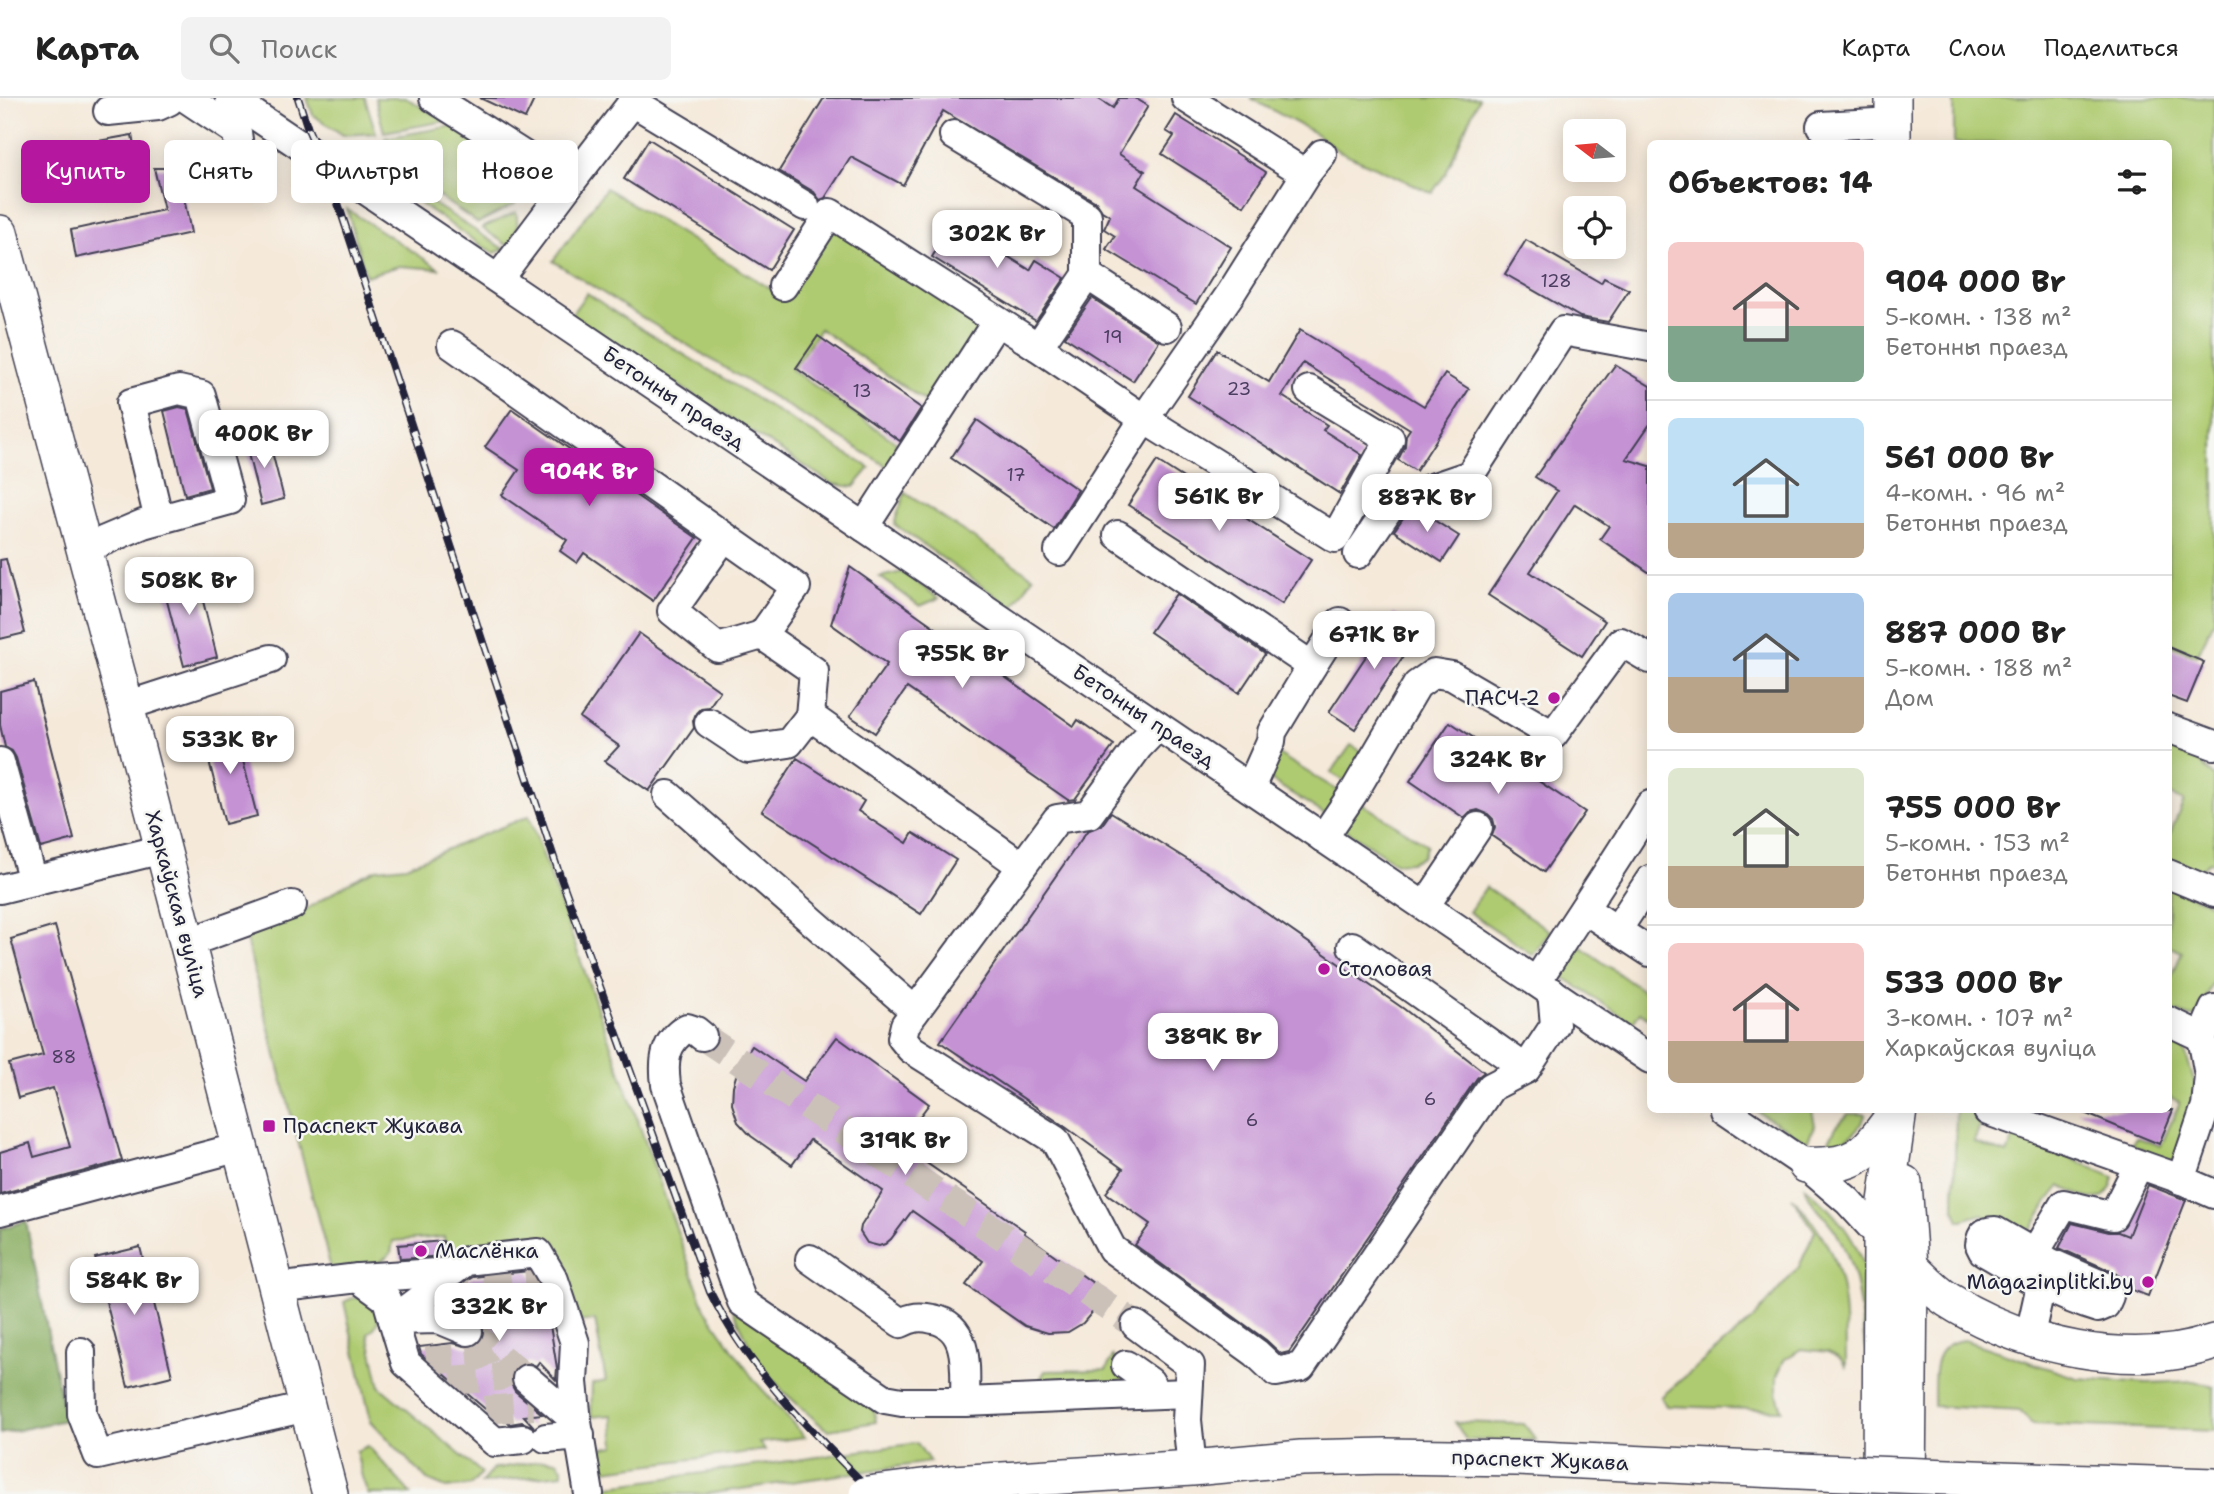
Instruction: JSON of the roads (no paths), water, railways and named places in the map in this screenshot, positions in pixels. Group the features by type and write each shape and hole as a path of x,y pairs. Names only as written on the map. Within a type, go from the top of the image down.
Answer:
{"main road":[{"name":"Харкаўская вуліца","path":"0,233 126,706 330,1494"},
{"path":"1805,1165 1830,1166 1850,1161 1868,1147 1896,1113"},
{"path":"1880,1494 1881,1237 1899,1113"},
{"path":"1899,1113 1910,1266 1908,1494"},
{"path":"1881,1237 1947,1299 2029,1339 2064,1347 2139,1354 2199,1348 2214,1342"},
{"path":"1882,1297 1894,1272 1910,1266"},
{"path":"1910,1325 1919,1310 1930,1301 1947,1299"},
{"name":"праспект Жукава","path":"867,1494 953,1483 1068,1485 1192,1468 1301,1458 1386,1456 1517,1458 2000,1479 2210,1484"}],"street":[{"path":"108,111 158,106 170,98"},
{"path":"186,98 237,132 238,140"},
{"name":"Бетонны праезд","path":"230,98 1647,1057"},
{"path":"434,98 500,140"},
{"path":"1059,551 1314,164 1186,98"},
{"path":"578,173 635,100 805,206"},
{"path":"1821,127 1893,121"},
{"path":"954,135 1087,216 1087,275 1038,347"},
{"path":"498,279 555,203"},
{"path":"783,286 830,213 1144,419 1335,538 1390,439 1309,390"},
{"path":"1087,275 1167,327"},
{"path":"864,527 996,321"},
{"path":"1358,554 1394,501 1470,475 1563,331 1647,346"},
{"path":"452,345 796,587 762,635 718,648 672,611 724,537"},
{"path":"84,549 144,524 159,520 230,500 201,395 179,390 131,403 159,520"},
{"path":"1118,535 1312,666"},
{"path":"1250,788 1271,741 1272,732 1340,622"},
{"path":"709,723 748,750 789,743 810,716 814,671 762,635"},
{"path":"1323,838 1354,792 1417,685 1434,673 1452,677 1553,735 1621,642 1647,657"},
{"path":"126,706 271,659"},
{"path":"810,716 1022,866"},
{"path":"1158,726 1138,747 1089,814 1057,819 905,1025 902,1038 911,1049 1055,1140 1112,1249 1256,1353 1276,1371 1301,1367 1491,1087 1526,1069 1555,1025 1545,987 1584,909 1647,810"},
{"path":"2172,729 2214,745"},
{"path":"0,762 33,881"},
{"path":"668,795 915,1011"},
{"path":"1425,906 1478,827"},
{"path":"0,889 163,849"},
{"path":"2172,876 2214,893"},
{"path":"1617,930 1647,885"},
{"path":"187,943 292,905"},
{"path":"1584,909 1647,950"},
{"path":"1352,946 1526,1069"},
{"path":"2181,1180 2206,1106 2209,1075 2202,1037 2214,1009"},
{"path":"2172,1023 2202,1037"},
{"path":"702,1035 687,1028 677,1034 665,1055 663,1066 666,1086 742,1301 885,1399 902,1402 965,1402 1187,1393"},
{"path":"1729,1113 1805,1165 1848,1200 1881,1237"},
{"path":"1993,1113 2214,1194"},
{"path":"0,1211 240,1147"},
{"path":"2029,1339 2041,1258 2064,1204 2113,1216 2138,1166"},
{"path":"276,1288 358,1278 452,1272 466,1261 538,1253 546,1279 575,1343 573,1382 589,1494"},
{"path":"358,1278 400,1258"},
{"path":"810,1259 901,1323 918,1317 948,1323 963,1345 965,1402"},
{"path":"358,1278 387,1299 393,1320 428,1372 473,1411 495,1442 579,1429"},
{"path":"393,1320 441,1284"},
{"path":"393,1320 439,1319 468,1331"},
{"path":"1136,1325 1191,1365 1187,1420 1192,1468"},
{"path":"81,1352 82,1414 98,1455 307,1407"},
{"path":"1126,1365 1150,1382 1155,1394"},
{"path":"527,1379 540,1402 579,1429"}],"tunnel":[{"path":"702,1036 1136,1325"},
{"path":"441,1284 537,1278"},
{"path":"468,1331 527,1379"},
{"path":"426,1361 476,1357 491,1348"},
{"path":"451,1381 498,1377 516,1368"},
{"path":"485,1410 533,1406"}],"railway":[{"path":"298,98 332,185 558,870 710,1292 743,1348 783,1399 874,1494"}],"place":[{"name":"ПАСЧ-2","path":"1554,698"},
{"name":"Столовая","path":"1324,969"},
{"name":"Праспект Жукава","path":"269,1126"},
{"name":"Маслёнка","path":"421,1251"},
{"name":"Magazinplitki.by","path":"2148,1282"}]}
